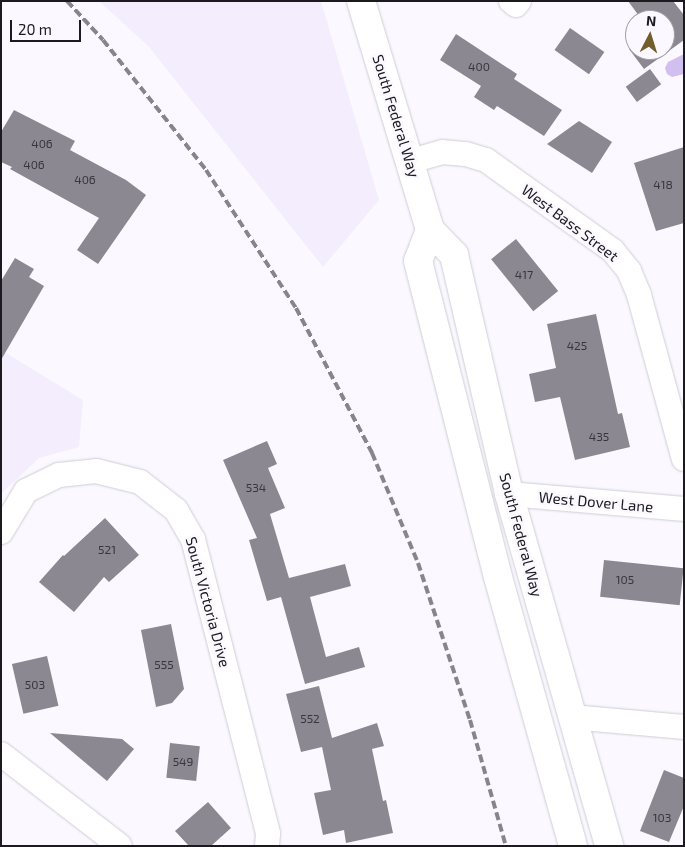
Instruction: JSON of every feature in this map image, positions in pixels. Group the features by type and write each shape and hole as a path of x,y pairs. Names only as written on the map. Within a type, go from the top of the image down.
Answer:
{"main road":[{"name":"South Federal Way","path":"361,1 411,161 430,230 454,256 509,494 608,846"},
{"path":"430,230 418,262 498,578 573,846"}],"street":[{"path":"511,1 516,5 519,1"},
{"name":"West Bass Street","path":"411,161 442,152 466,154 486,160 613,251 629,271 639,295 684,459"},
{"name":"South Victoria Drive","path":"1,532 26,491 59,475 96,471 140,482 176,510 193,539 268,834 267,846"},
{"name":"West Dover Lane","path":"509,494 684,509"},
{"path":"572,717 684,727"},
{"path":"1,754 120,846"}],"shaded area":[{"path":"99,1 321,1 379,200 323,267 149,47"},
{"path":"684,54 684,74 672,77 667,74 665,68 668,62"},
{"path":"1,350 83,400 79,447 39,458 1,494"}],"building":[{"path":"628,1 673,1 684,15 684,40 675,47 675,10 635,10"},
{"path":"570,28 604,52 589,74 555,50"},
{"path":"456,34 517,74 514,79 562,110 544,136 497,106 494,110 474,97 481,86 440,60"},
{"path":"637,60 656,60 644,69"},
{"path":"650,69 661,84 637,102 626,87"},
{"path":"14,110 75,141 70,150 126,180 146,195 98,264 77,250 99,218 10,169 12,167 1,162 1,132"},
{"path":"579,121 612,142 592,173 547,144"},
{"path":"684,147 684,223 656,231 634,163"},
{"path":"516,239 558,291 533,311 491,259"},
{"path":"15,258 34,269 29,277 44,286 1,360 1,281"},
{"path":"596,314 618,414 622,413 630,447 575,460 560,397 535,402 529,374 556,368 547,324"},
{"path":"267,441 277,464 268,468 285,508 270,514 289,578 345,564 351,586 310,597 326,657 359,647 365,667 305,684 281,597 267,601 249,540 257,538 223,460"},
{"path":"105,518 139,555 109,582 104,577 74,612 39,582 63,555"},
{"path":"604,560 684,568 680,605 600,597"},
{"path":"171,624 184,689 172,703 156,707 141,630"},
{"path":"47,656 58,706 23,714 12,664"},
{"path":"319,686 332,738 377,723 384,746 372,749 383,801 386,800 393,833 346,843 344,830 323,835 314,793 331,790 322,747 301,752 286,694"},
{"path":"50,733 122,739 134,749 107,781"},
{"path":"170,743 200,746 196,781 166,778"},
{"path":"664,770 684,778 684,806 669,842 640,831"},
{"path":"208,802 231,828 211,846 189,846 175,831"}],"railway":[{"path":"67,1 103,40 206,170 296,308 372,453 418,563 470,720 506,846"}]}
